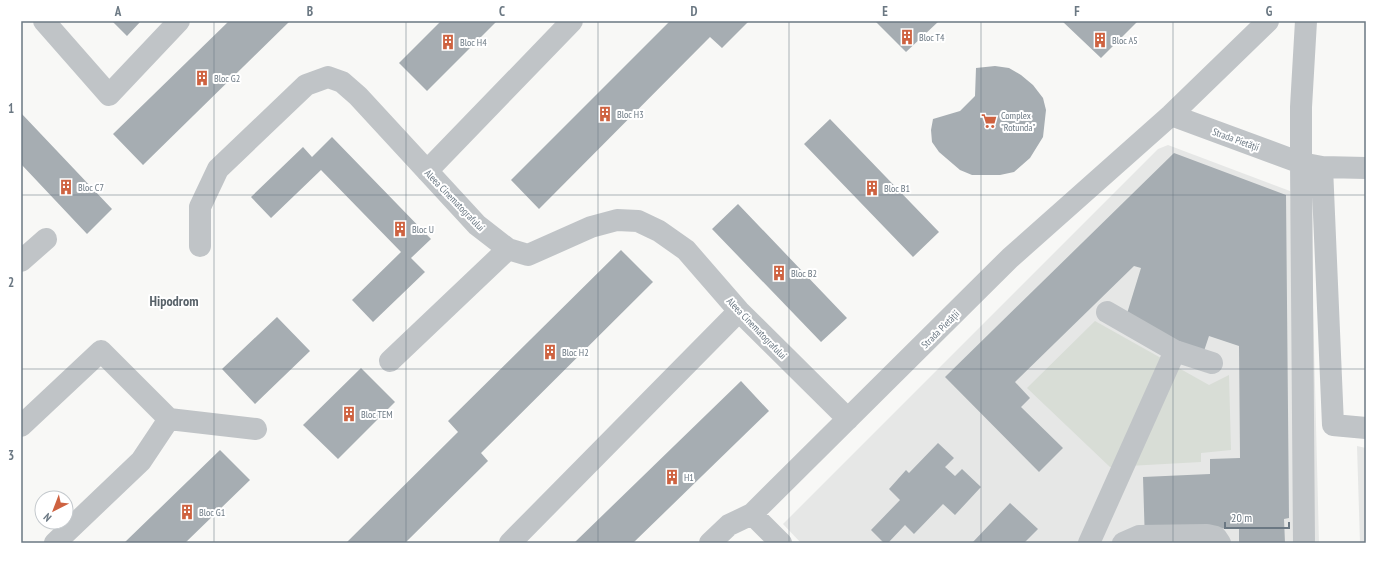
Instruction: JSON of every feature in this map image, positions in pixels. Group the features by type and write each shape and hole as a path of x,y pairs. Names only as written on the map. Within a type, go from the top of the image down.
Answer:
{"street":[{"path":"44,21 109,95 179,21"},
{"path":"427,171 572,21"},
{"name":"Strada Pietății","path":"1242,45 1256,21"},
{"name":"Strada Pietății","path":"710,543 729,525 752,514 905,365 1010,258 1171,114 1268,21"},
{"path":"1306,21 1301,107 1312,165 1333,425 1366,428"},
{"name":"Aleea Cinematografului","path":"200,246 200,207 218,169 306,85 328,77 342,82 358,96 477,225 508,249 528,255 590,227 617,220 638,221 659,231 686,250 739,311 848,419"},
{"name":"Strada Pietății","path":"1171,114 1312,165 1366,168"},
{"path":"1304,543 1312,165"},
{"path":"21,261 46,239"},
{"path":"390,361 508,249"},
{"path":"510,543 739,311"},
{"path":"1106,312 1175,351 1212,364"},
{"path":"21,426 101,351 170,419 256,429"},
{"path":"1089,543 1175,351"},
{"path":"55,543 141,460 170,419"},
{"path":"752,514 781,543"},
{"path":"1123,543 1139,536 1207,535 1216,537 1220,543"}],"shaded area":[{"path":"1168,145 1290,191 1292,227 1311,227 1319,543 801,543 783,524 1158,149"},
{"path":"1095,321 1209,385 1229,375 1231,450 1201,453 1201,462 1110,467 1027,388"},
{"path":"1357,446 1366,448 1366,543 1360,543"}],"building":[{"path":"112,21 141,21 127,36"},
{"name":"Bloc G2","path":"229,21 290,21 143,165 113,134"},
{"name":"Bloc H4","path":"441,21 497,21 427,91 399,63"},
{"name":"Bloc H3","path":"670,21 749,21 722,48 710,37 539,209 511,180"},
{"name":"Bloc T4","path":"875,21 939,21 906,52"},
{"name":"Bloc A5","path":"1062,21 1138,21 1101,58"},
{"name":"Complex \"Rotunda\"","path":"995,66 1009,68 1021,75 1033,85 1043,98 1046,110 1043,137 1030,158 1014,172 1000,175 972,175 960,170 939,152 932,142 931,130 933,119 960,111 975,96 976,68"},
{"name":"Bloc C7","path":"21,113 112,209 87,234 21,164"},
{"name":"Bloc B1","path":"830,119 939,232 913,257 804,144"},
{"name":"Bloc U","path":"332,137 431,239 411,258 425,272 373,322 352,300 401,252 321,170 271,218 251,197 303,147 312,157"},
{"path":"1174,153 1286,195 1289,518 1284,519 1285,543 1239,543 1239,528 1207,529 1145,543 1143,477 1210,474 1210,459 1240,458 1239,346 1209,336 1204,351 1125,320 1141,268 1134,266 1015,382 1030,398 1021,407 1063,448 1039,472 945,377"},
{"name":"Bloc B2","path":"738,204 847,318 821,342 712,229"},
{"name":"Bloc H2","path":"621,250 653,282 481,453 488,461 405,543 346,543 458,432 448,421"},
{"path":"277,317 310,351 255,404 222,369"},
{"name":"Bloc TEM","path":"361,368 395,402 338,459 303,425"},
{"name":"H1","path":"741,381 769,411 633,543 574,543"},
{"path":"938,443 954,458 945,467 955,476 962,469 981,487 955,515 943,504 914,534 905,525 888,543 884,543 871,530 900,500 889,489 906,470 909,473"},
{"name":"Bloc G1","path":"220,450 250,480 185,543 124,543"},
{"path":"1010,503 1038,529 1024,543 972,543"}],"place":[{"name":"Bloc T4","path":"907,37"},
{"name":"Bloc A5","path":"1100,40"},
{"name":"Bloc H4","path":"448,42"},
{"name":"Bloc G2","path":"202,78"},
{"name":"Bloc H3","path":"605,114"},
{"name":"Complex \"Rotunda\"","path":"989,121"},
{"name":"Bloc C7","path":"66,187"},
{"name":"Bloc B1","path":"872,188"},
{"name":"Bloc U","path":"400,229"},
{"name":"Bloc B2","path":"779,273"},
{"name":"Bloc H2","path":"550,352"},
{"name":"Bloc TEM","path":"349,414"},
{"name":"H1","path":"672,477"},
{"name":"Bloc G1","path":"187,512"}],"district":[{"name":"Hipodrom","path":"174,301"}]}
